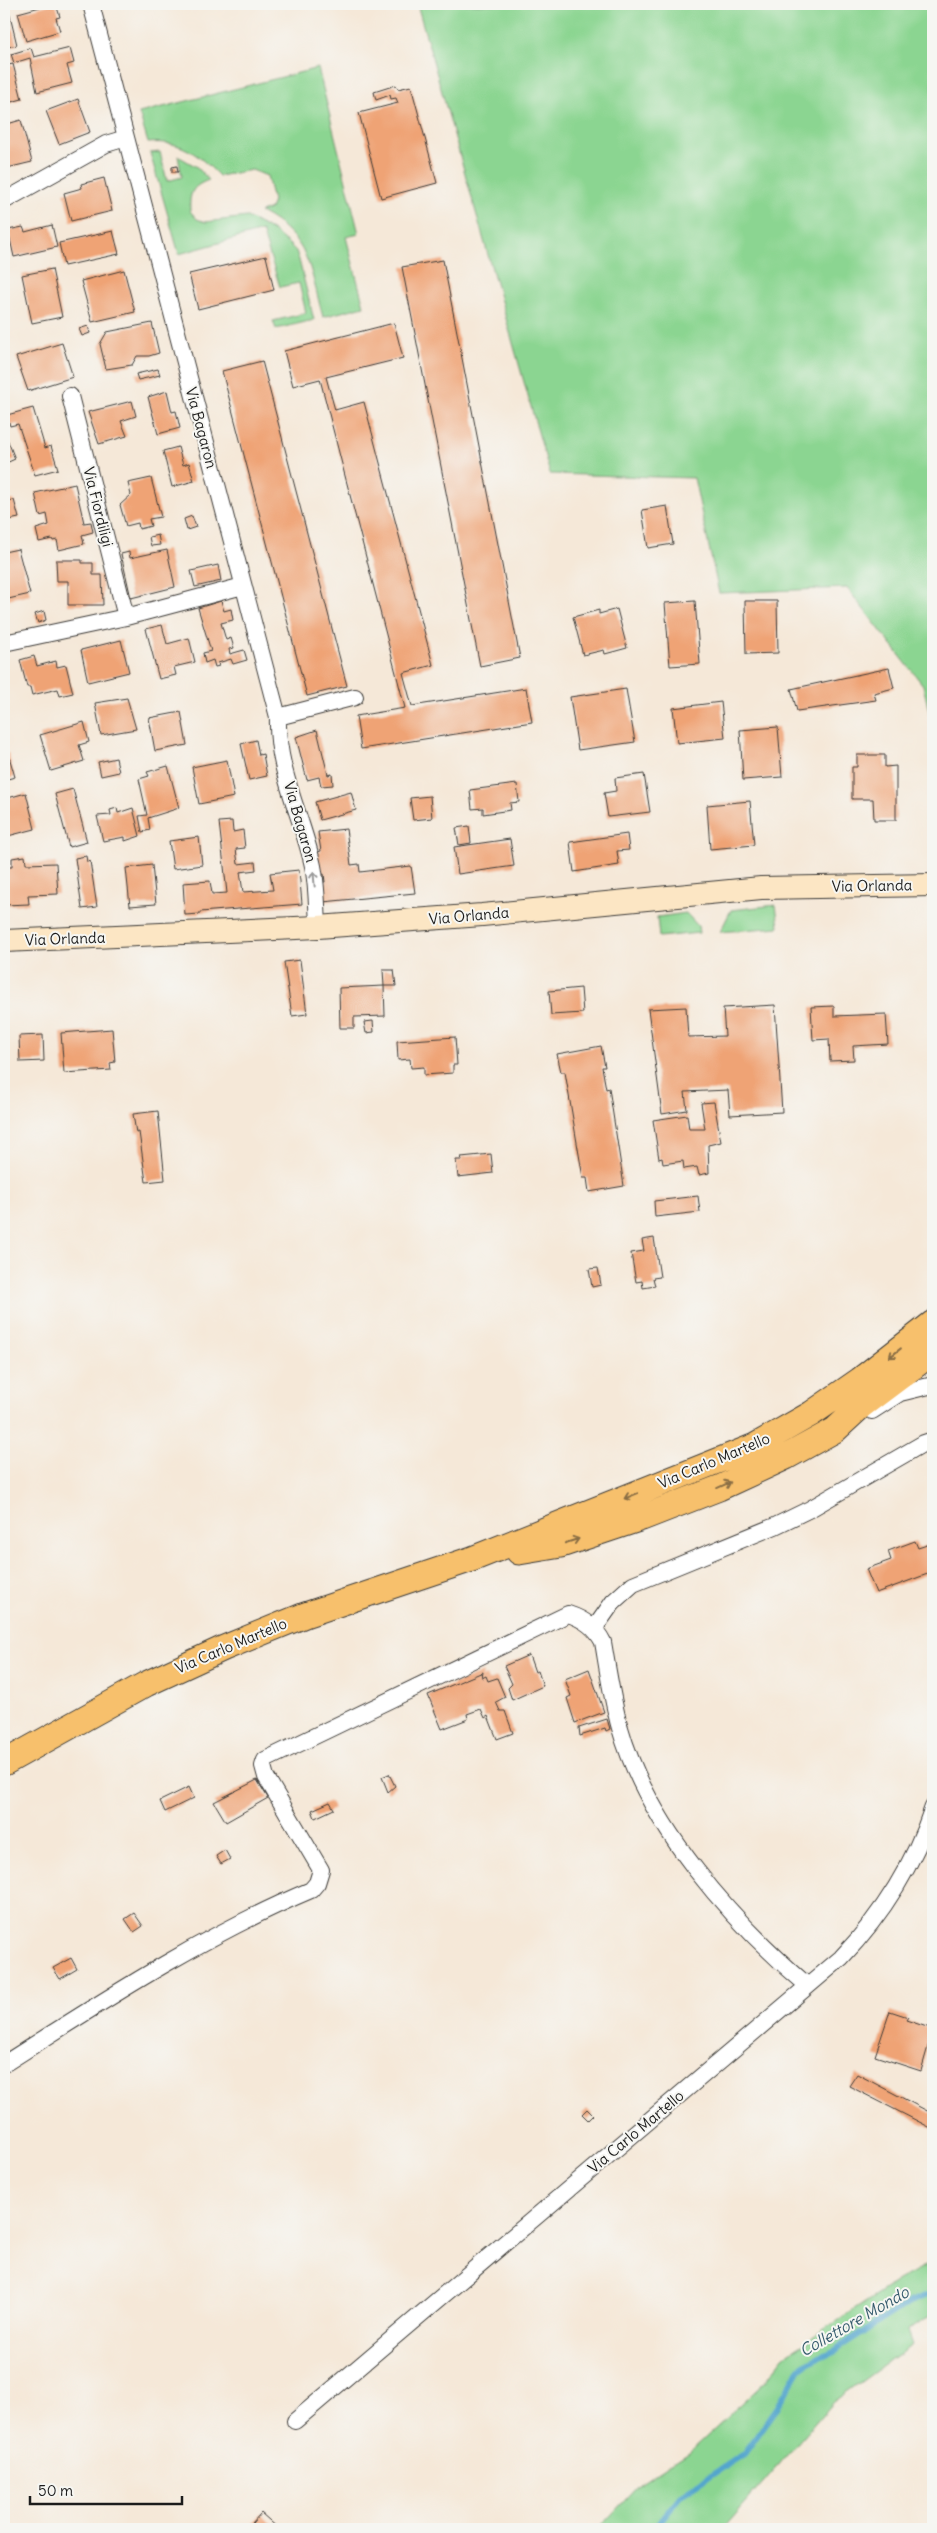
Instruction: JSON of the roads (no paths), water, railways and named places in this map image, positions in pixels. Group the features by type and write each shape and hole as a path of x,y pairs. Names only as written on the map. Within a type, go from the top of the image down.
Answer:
{"main road":[{"name":"Via Orlanda","path":"4,940 318,927 472,916 761,888 933,885"},
{"name":"Via Carlo Martello","path":"4,1763 146,1684 224,1648 305,1615 472,1559 755,1446 811,1414 860,1380 933,1323"},
{"name":"Via Carlo Martello","path":"472,1559 561,1545 642,1518 719,1488 786,1457 835,1430 860,1406 933,1352"}],"street":[{"name":"Via Bagaron","path":"91,4 278,717 277,737 289,787 313,867 318,927"},
{"path":"4,201 106,144 126,138"},
{"name":"Via Fiordiligi","path":"70,396 126,617"},
{"path":"4,643 126,617 243,586"},
{"path":"278,717 355,697"},
{"name":"Via Carlo Martello","path":"835,1430 856,1421 900,1393 933,1385"},
{"path":"594,1629 613,1602 633,1584 775,1526 810,1509 924,1443 933,1440"},
{"path":"4,2064 150,1972 256,1914 311,1890 317,1883 321,1870 266,1777 263,1766 265,1760 568,1614 594,1629 603,1642 620,1729 644,1787 659,1815 724,1904 755,1940 808,1986"},
{"name":"Via Carlo Martello","path":"295,2421 841,1958 881,1912 914,1855 933,1806"}],"waterway":[{"name":"Collettore Mondo","path":"654,2529 681,2495 744,2454 777,2408 800,2368 835,2350 910,2302 933,2293"}]}
